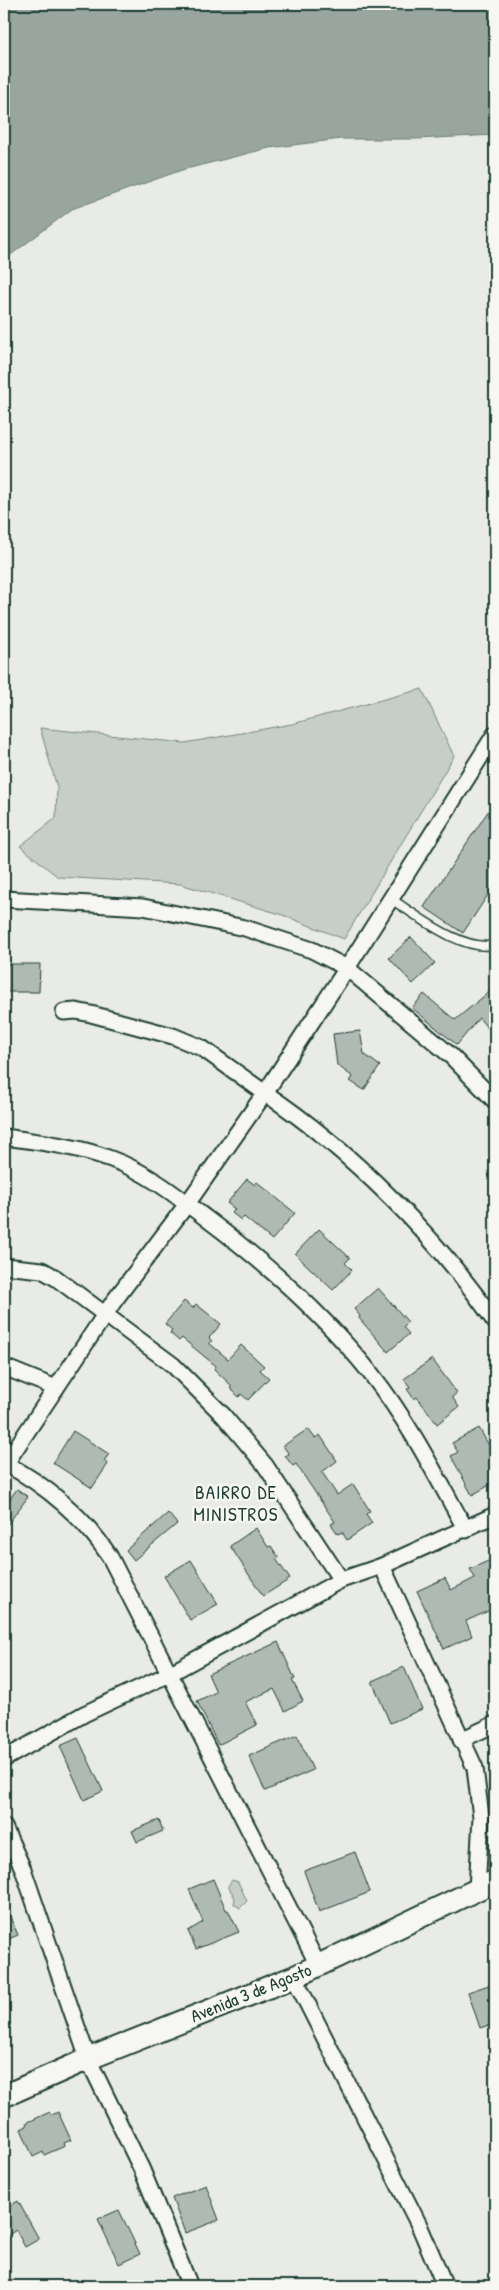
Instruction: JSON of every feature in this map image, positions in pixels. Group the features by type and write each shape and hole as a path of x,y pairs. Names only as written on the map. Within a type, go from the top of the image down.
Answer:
{"street":[{"path":"318,1965 110,1557 98,1538 49,1492 4,1464 105,1315 187,1204 265,1093 347,968 495,734"},
{"path":"4,899 143,907 245,928 312,950 347,968 450,1055 495,1101"},
{"path":"64,1012 76,1011 91,1014 173,1036 202,1048 295,1113 358,1166 440,1250 495,1322"},
{"path":"4,1137 69,1147 112,1159 150,1177 249,1251 312,1310 372,1375 420,1447 466,1530"},
{"path":"4,1266 42,1270 56,1278 173,1366 223,1416 264,1465 341,1580"},
{"path":"4,1367 56,1388"},
{"path":"4,1759 84,1714 169,1674 341,1580 382,1566 495,1516"},
{"path":"382,1566 474,1768 479,1792 490,1883"},
{"path":"461,1740 495,1724"},
{"path":"4,1827 24,1869 88,2059 142,2170 190,2286"},
{"name":"Avenida 3 de Agosto","path":"4,2096 88,2059 294,1977 490,1883"},
{"path":"294,1977 415,2217 445,2286"}],"lane":[{"path":"391,899 464,943 486,947 495,945"}],"shaded area":[{"path":"4,4 495,4 495,135 416,139 341,139 269,148 182,170 72,209 4,260"},
{"path":"422,689 454,756 344,939 280,914 180,884 58,877 20,846 56,818 57,787 40,728 185,743 292,724"},
{"path":"232,1880 238,1882 247,1901 240,1908 234,1904 235,1898 228,1886"}],"building":[{"path":"495,801 495,884 463,933 424,907"},
{"path":"411,937 435,963 413,984 389,958"},
{"path":"4,964 40,964 39,992 4,992"},
{"path":"495,987 495,1037 479,1018 457,1045 412,1008 424,994 455,1020"},
{"path":"360,1031 364,1054 380,1066 364,1090 350,1081 353,1077 337,1065 333,1034"},
{"path":"247,1179 255,1185 257,1182 295,1213 272,1240 244,1217 241,1220 232,1213 235,1209 227,1203"},
{"path":"319,1229 350,1258 345,1263 352,1270 333,1290 295,1254"},
{"path":"378,1288 408,1322 403,1327 409,1334 388,1352 359,1318 360,1316 354,1309"},
{"path":"184,1301 193,1308 196,1304 221,1324 209,1338 212,1341 209,1343 228,1359 241,1345 264,1366 260,1370 269,1378 248,1400 241,1394 239,1397 230,1388 232,1386 214,1369 216,1366 182,1338 179,1341 170,1333 172,1330 165,1324"},
{"path":"432,1359 457,1393 452,1397 459,1407 437,1424 417,1397 414,1399 407,1389 410,1387 404,1379"},
{"path":"479,1428 495,1456 495,1482 472,1495 451,1456 458,1452 452,1443"},
{"path":"308,1429 315,1438 320,1435 337,1461 322,1472 337,1495 353,1484 370,1511 366,1514 372,1523 347,1540 342,1532 338,1534 331,1524 335,1522 296,1464 293,1466 285,1456 289,1454 283,1446"},
{"path":"73,1431 109,1454 104,1461 108,1464 92,1488 53,1463"},
{"path":"17,1489 28,1497 4,1529 4,1507"},
{"path":"168,1513 177,1524 134,1560 126,1550"},
{"path":"256,1528 268,1547 271,1546 279,1558 276,1559 290,1579 263,1596 230,1546"},
{"path":"495,1558 495,1608 466,1621 472,1636 444,1649 417,1591 445,1578 451,1590 475,1578 470,1569"},
{"path":"191,1560 218,1604 190,1620 164,1576"},
{"path":"278,1642 295,1679 292,1680 303,1701 285,1711 274,1689 245,1702 257,1725 218,1745 197,1701 216,1692 208,1674"},
{"path":"404,1667 422,1709 390,1723 372,1681"},
{"path":"297,1735 313,1770 265,1791 249,1756"},
{"path":"78,1738 103,1791 84,1800 60,1746"},
{"path":"159,1820 163,1831 137,1842 132,1831"},
{"path":"355,1852 370,1892 319,1912 304,1871"},
{"path":"213,1879 226,1910 228,1910 239,1932 196,1949 188,1931 203,1922 189,1889"},
{"path":"4,1903 18,1935 4,1941"},
{"path":"495,1983 495,2023 480,2028 468,1992"},
{"path":"50,2112 52,2115 58,2112 71,2140 64,2143 65,2146 44,2155 43,2152 33,2157 21,2129 27,2126 26,2123"},
{"path":"206,2185 219,2220 185,2233 172,2198"},
{"path":"18,2201 39,2239 25,2247 16,2230 4,2238 4,2209"},
{"path":"119,2210 140,2254 119,2264 98,2219"}],"district":[{"name":"BAIRRO DE MINISTROS","path":"236,1503"}]}
